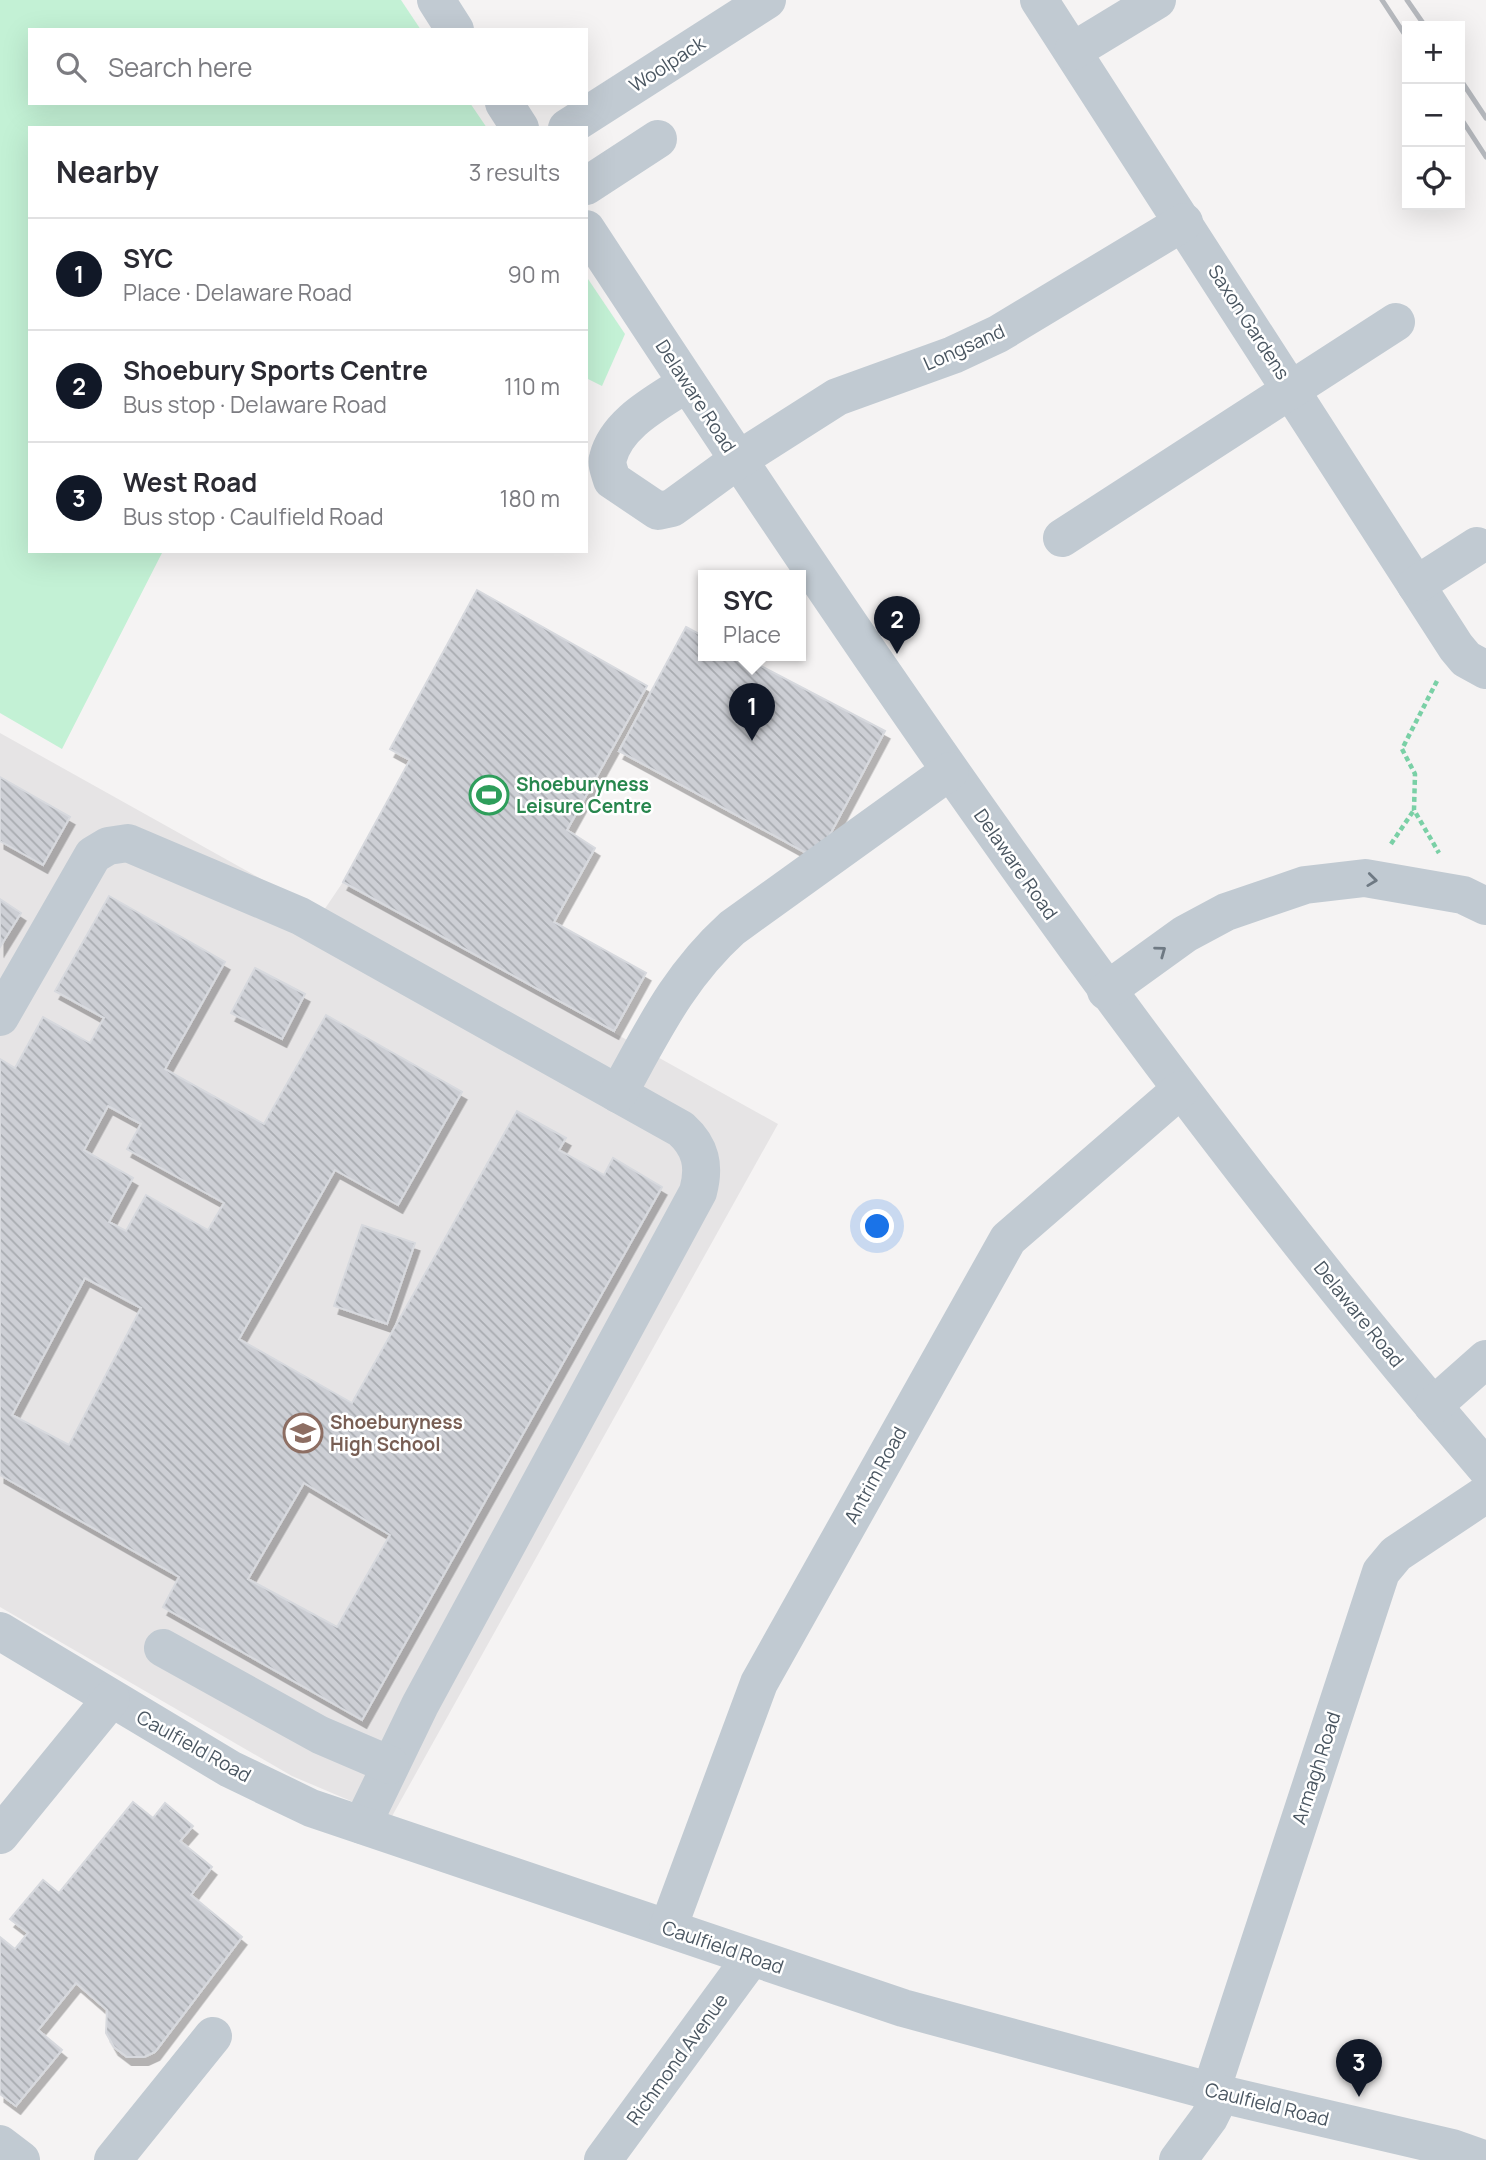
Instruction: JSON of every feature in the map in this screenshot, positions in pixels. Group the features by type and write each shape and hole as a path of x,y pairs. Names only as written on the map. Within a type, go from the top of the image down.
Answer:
{"street":[{"path":"436,0 454,28"},
{"name":"Woolpack","path":"571,126 767,0"},
{"name":"Saxon Gardens","path":"1039,0 1291,388 1455,647 1466,659 1486,670"},
{"path":"1073,51 1157,0"},
{"path":"504,105 519,126"},
{"path":"588,185 658,139"},
{"name":"Longsand","path":"687,383 638,416 618,436 607,460 612,480 659,511 672,509 738,460 837,397 953,355 998,334 1184,222"},
{"name":"Delaware Road","path":"588,232 738,460 950,771 1106,991 1180,1090 1433,1406 1486,1468"},
{"path":"1062,538 1291,388 1396,323"},
{"path":"1416,586 1477,546"},
{"path":"618,1094 676,990 712,947 732,928 950,771"},
{"path":"0,1017 93,855 108,846 128,843 300,916 681,1129 693,1140 703,1174 698,1192 390,1765 362,1825"},
{"path":"1106,991 1185,934 1226,912 1306,885 1364,878 1474,900"},
{"name":"Antrim Road","path":"668,1927 759,1683 1008,1239 1180,1090"},
{"path":"1433,1406 1486,1359"},
{"name":"Armagh Road","path":"1178,2160 1209,2118 1381,1572 1396,1554 1486,1493"},
{"name":"Caulfield Road","path":"0,1631 230,1769 311,1808 903,2008 1216,2092 1452,2148 1486,2160"},
{"path":"163,1648 320,1735 390,1765"},
{"path":"0,1835 111,1699"},
{"name":"Richmond Avenue","path":"603,2160 751,1958"},
{"path":"113,2160 213,2036"},
{"path":"0,2144 21,2160"}],"path":[{"path":"1455,647 1402,749 1415,774 1414,810 1474,900"}],"shaded area":[{"name":"Shoeburyness High School","path":"0,733 322,913 343,882 778,1124 391,1818 292,1776 0,1607"}],"green space":[{"path":"0,0 401,0 420,28 28,28 28,105 471,105 486,126 28,126 28,553 162,553 62,749 0,713"},
{"path":"588,279 625,334 602,386 588,379"}],"building":[{"name":"Shoeburyness Leisure Centre","path":"477,590 647,686 567,830 595,848 554,922 646,973 614,1031 343,882 410,760 390,749"},
{"path":"686,627 698,633 698,661 751,661 885,731 817,859 619,751"},
{"path":"0,777 70,817 43,865 0,841"},
{"path":"109,896 225,962 165,1069 264,1124 326,1015 462,1092 398,1205 335,1170 239,1339 352,1403 517,1111 566,1138 559,1150 604,1175 613,1158 662,1187 362,1720 163,1607 179,1577 0,1475 0,1059 15,1068 43,1017 90,1043 104,1018 55,991","holes":["108,1106 141,1124 127,1149 224,1203 208,1230 146,1195 126,1231 109,1222 133,1178 84,1150","85,1278 141,1308 69,1445 12,1415","304,1483 390,1535 337,1627 248,1579"]},
{"path":"0,899 21,913 0,947"},
{"path":"255,968 305,994 282,1039 231,1013"},
{"path":"362,1225 415,1243 387,1324 334,1306"},
{"path":"133,1802 153,1818 165,1803 193,1826 180,1841 212,1867 191,1895 242,1937 155,2052 144,2057 127,2057 114,2047 106,2033 107,2010 76,1983 38,2030 62,2050 16,2106 0,2094 0,1937 15,1949 28,1933 10,1919 43,1880 59,1893"}],"railway":[{"path":"1382,0 1402,30"},
{"path":"1407,0 1422,21"},
{"path":"1463,84 1486,118"},
{"path":"1465,125 1486,157"}],"place":[{"name":"Shoebury Sports Centre","path":"897,654"},
{"name":"SYC","path":"752,741"},
{"name":"Shoeburyness Leisure Centre","path":"489,795"},
{"name":"Shoeburyness High School","path":"303,1433"},
{"name":"West Road","path":"1359,2097"}]}
